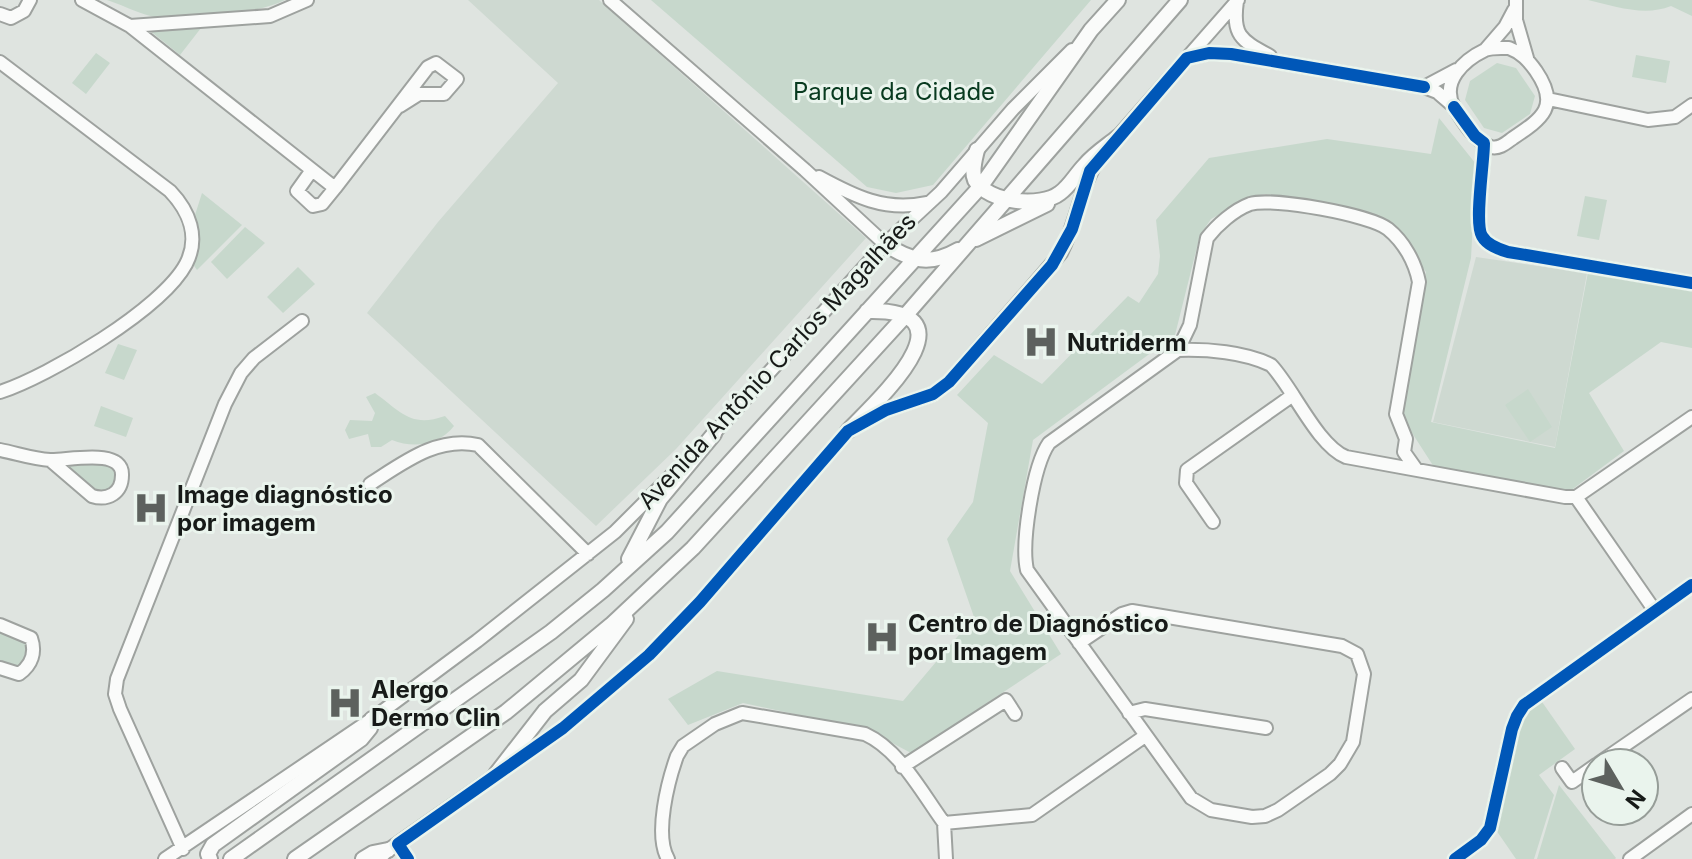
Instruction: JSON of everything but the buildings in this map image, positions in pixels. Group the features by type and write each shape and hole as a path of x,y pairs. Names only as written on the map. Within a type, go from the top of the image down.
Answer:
{"main road":[{"name":"Avenida Antônio Carlos Magalhães","path":"231,859 551,632 603,590 706,491 981,186 1091,30 1118,0"},
{"path":"295,859 506,712 646,593 745,494 905,316 1180,0"},
{"path":"885,244 913,259 945,257 1059,195 1084,166 1118,137"},
{"path":"977,150 973,170 976,182 996,196 1036,201 1059,195"},
{"path":"848,431 913,358 919,336 913,323 905,316 888,311 867,311"},
{"path":"603,590 633,554 660,499 714,434"},
{"path":"496,774 545,711 581,680 646,593"},
{"path":"210,859 208,854 213,845 357,742 370,728 372,719"},
{"path":"363,859 373,853 388,851"}],"street":[{"path":"0,14 11,18 18,15 30,0"},
{"path":"82,0 130,26 335,188"},
{"path":"130,26 270,16 307,0"},
{"path":"610,0 885,244"},
{"path":"388,851 563,728 649,655 700,602 848,431 878,414 933,394 949,382 1061,253 1090,171 1237,1"},
{"path":"1237,1 1235,27 1239,34 1251,46 1276,60"},
{"path":"1187,58 1219,53 1276,60 1424,87 1444,96 1484,143 1490,147 1501,146 1538,121 1548,99 1546,86 1527,58 1516,20 1516,3"},
{"path":"1424,87 1459,69 1486,49 1505,27 1516,3"},
{"name":"Avenida Antônio Carlos Magalhães","path":"165,859 372,719 615,532 714,434 885,244 929,203 1013,109 1091,30"},
{"path":"1486,49 1509,48 1527,58"},
{"path":"0,62 170,191 189,215 192,244 188,261 178,277 126,322 55,367 0,392"},
{"path":"312,170 297,191 318,207 432,64 441,65 457,79 444,94 419,94 400,106"},
{"path":"1454,107 1449,93 1453,77 1459,69"},
{"path":"1548,99 1648,120 1675,117 1692,105"},
{"path":"1484,143 1478,221 1483,239 1490,245 1519,254 1692,283"},
{"path":"805,170 842,190 881,205 898,207 929,203"},
{"path":"1079,643 1122,614 1143,612 1342,646 1357,654 1362,662 1363,687 1353,742 1348,754 1330,774 1265,816 1240,816 1199,805 1145,736 1027,570 1024,557 1042,452 1056,436 1178,350 1190,325 1207,238 1215,228 1241,209 1251,204 1282,202 1376,221 1396,237 1412,260 1419,282 1396,414 1406,439 1404,452 1390,465"},
{"path":"183,849 120,709 115,694 117,679 225,404 241,373 254,358 302,321"},
{"path":"1190,325 1201,349"},
{"path":"1178,350 1201,349 1261,360 1277,372 1326,442 1338,454 1576,497 1692,417"},
{"path":"1213,522 1186,483 1187,470 1293,395"},
{"path":"370,484 430,449 464,442 478,445 588,554"},
{"path":"0,450 50,460 81,456 109,460 123,472 118,491 101,499 92,496 50,460"},
{"path":"1404,452 1416,469"},
{"path":"1576,497 1655,611"},
{"path":"1455,859 1481,840 1490,828 1512,729 1524,705 1692,585"},
{"path":"0,625 31,638 35,648 27,668 19,674 0,668"},
{"path":"1623,747 1692,699"},
{"path":"902,767 1006,700 1015,714"},
{"path":"1129,713 1145,709 1266,728"},
{"path":"668,859 661,839 662,825 677,756 692,739 727,717 742,713 865,734 890,750 944,823 946,859"},
{"path":"944,823 1032,815 1145,736"},
{"path":"1562,768 1572,782 1580,776"},
{"path":"1630,859 1692,814"},
{"path":"388,851 408,859"}],"shaded area":[{"path":"468,0 599,0 866,238 676,449 596,526 367,313 438,222 558,83"},
{"path":"1476,257 1587,273 1555,447 1433,422"}],"green space":[{"path":"107,0 285,0 244,12 179,20 152,16"},
{"name":"Parque da Cidade","path":"651,0 1091,0 933,185 896,193 867,187"},
{"path":"1588,0 1692,0 1692,16 1671,6 1640,11"},
{"path":"201,28 180,55 149,30"},
{"path":"96,53 110,63 86,94 72,83"},
{"path":"1636,55 1670,61 1666,83 1632,77"},
{"path":"1497,63 1516,68 1535,96 1530,114 1502,133 1484,128 1465,100 1470,81"},
{"path":"1439,118 1476,164 1471,258 1431,422 1555,448 1588,272 1692,289 1692,348 1661,342 1589,393 1624,451 1570,491 1434,467 1405,422 1402,406 1426,272 1387,219 1265,194 1250,198 1211,219 1200,235 1175,335 1033,440 1010,571 1061,654 911,753 868,730 743,703 688,725 668,699 717,671 903,701 974,617 947,539 973,502 988,423 957,395 994,355 1042,384 1128,296 1139,303 1158,274 1160,256 1156,220 1209,158 1327,139 1431,154"},
{"path":"202,193 242,225 197,270 192,263 198,241 195,215"},
{"path":"1585,196 1607,200 1599,240 1577,236"},
{"path":"245,227 265,243 227,279 211,262"},
{"path":"298,267 315,284 283,313 267,297"},
{"path":"118,344 137,350 124,380 105,373"},
{"path":"1528,389 1552,427 1530,442 1505,405"},
{"path":"375,393 407,416 423,420 445,416 454,426 426,444 392,440 381,447 371,447 368,434 349,439 345,430 350,420 372,421 375,413 366,397"},
{"path":"101,406 133,418 126,437 94,426"},
{"path":"107,463 114,467 115,483 110,489 95,494 66,465"},
{"path":"0,628 30,643 23,665 15,667 0,660"},
{"path":"1540,699 1575,749 1539,775 1554,795 1534,859 1516,859 1496,830 1522,718"},
{"path":"1559,785 1580,812 1580,827 1592,827 1616,858 1615,859 1537,859"}],"cycle path":[{"path":"408,859 398,844 563,728 649,655 700,602 848,431 886,410 933,394 949,382 1052,265 1072,229 1090,171 1187,58 1209,53 1231,54 1424,87"},
{"path":"1454,107 1475,136 1484,143 1479,219 1482,236 1490,244 1508,252 1692,283"},
{"path":"1455,859 1481,840 1490,828 1512,729 1524,705 1692,585"}],"place":[{"name":"Nutriderm","path":"1041,342"},
{"name":"Image diagnóstico por imagem","path":"151,508"},
{"name":"Centro de Diagnóstico por Imagem","path":"882,637"},
{"name":"Alergo Dermo Clin","path":"345,703"}]}
